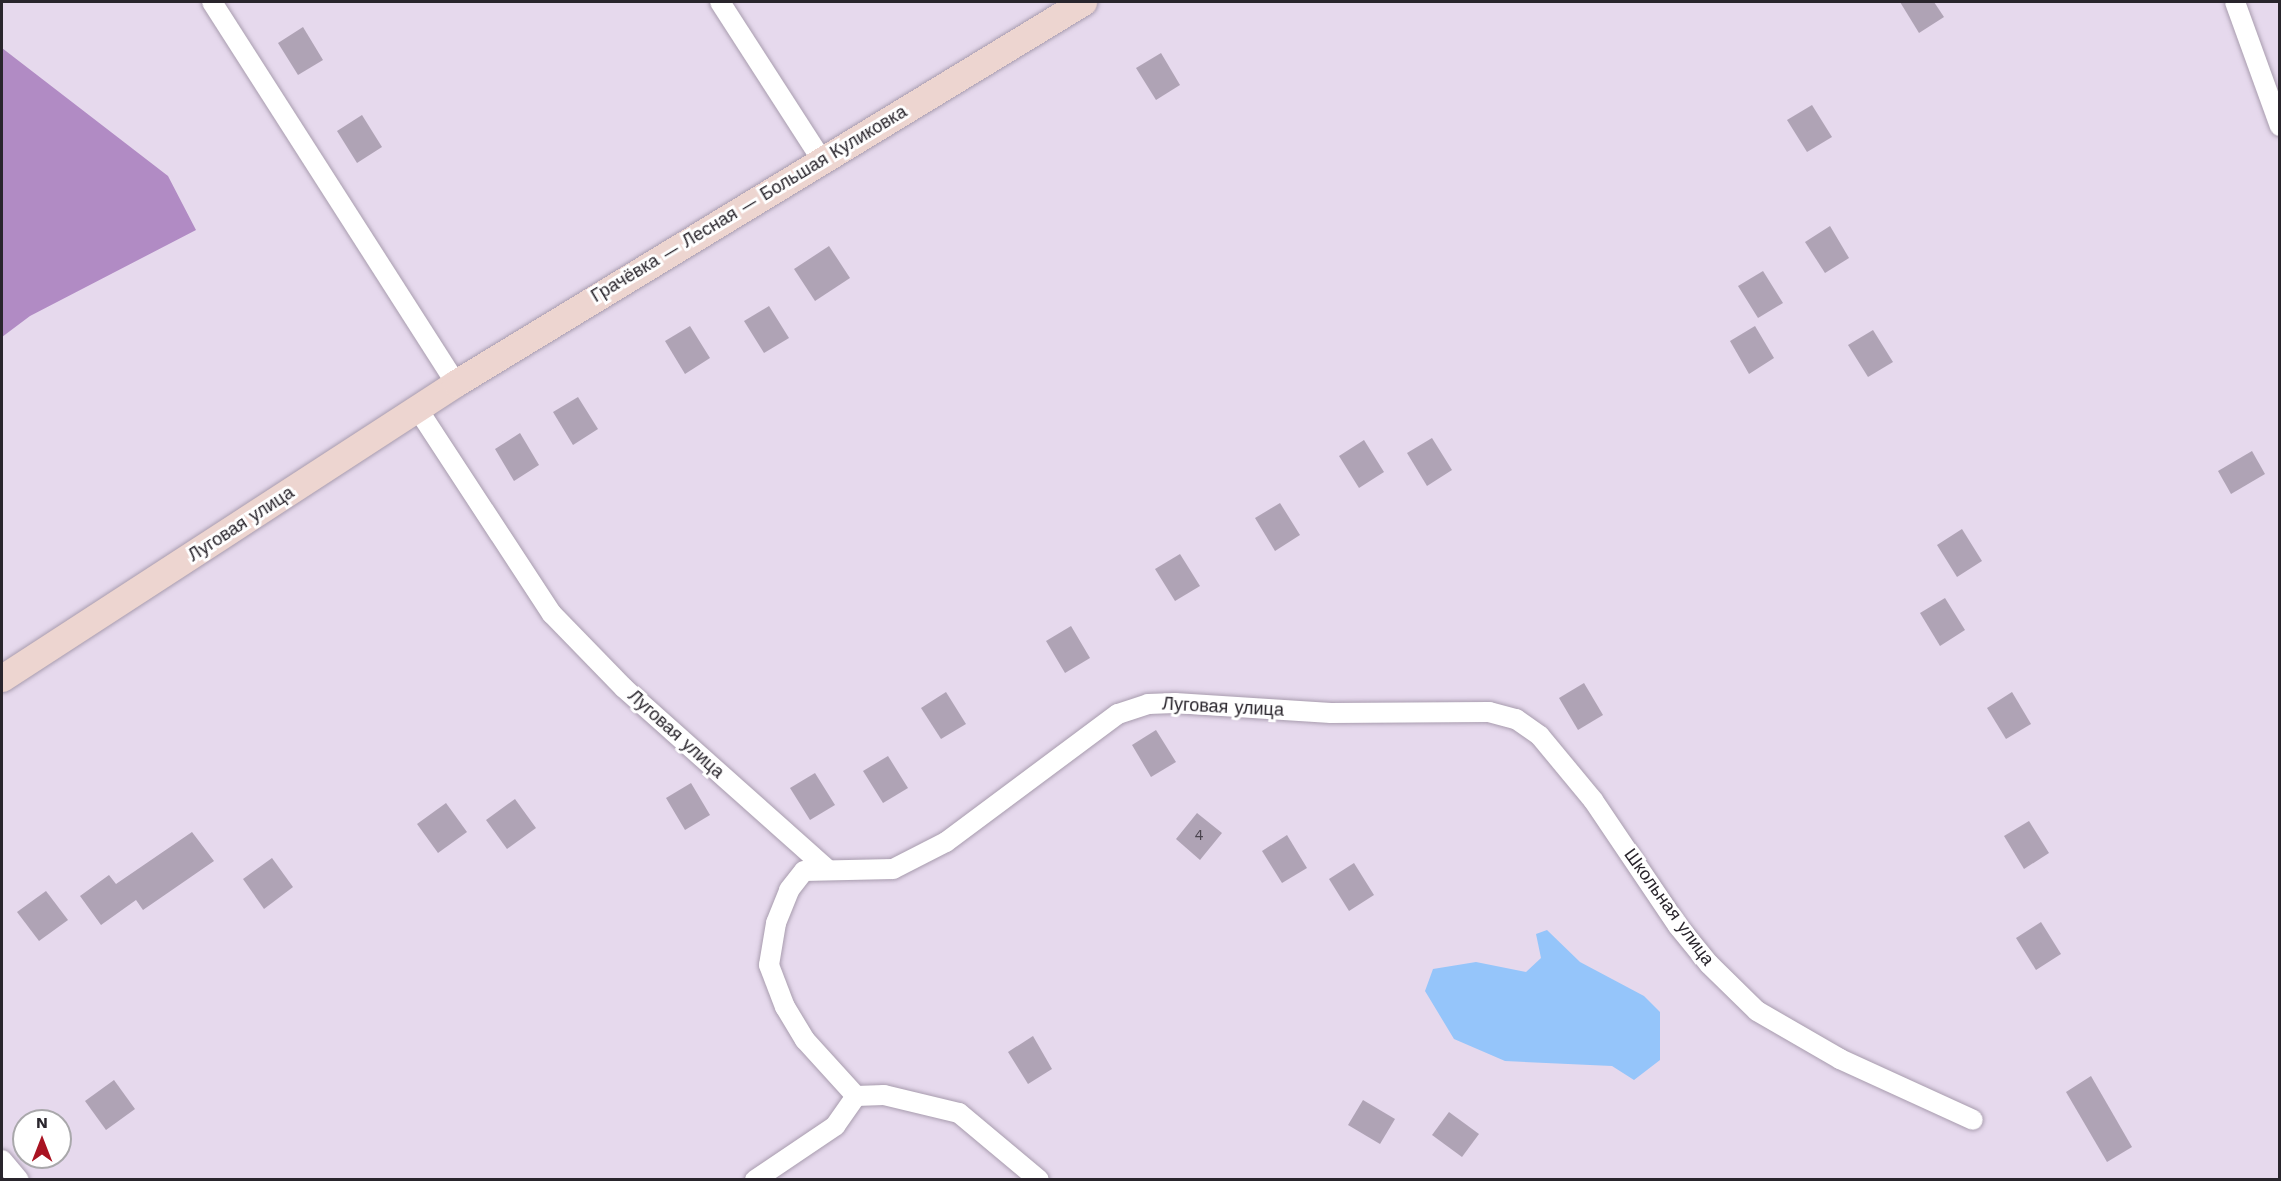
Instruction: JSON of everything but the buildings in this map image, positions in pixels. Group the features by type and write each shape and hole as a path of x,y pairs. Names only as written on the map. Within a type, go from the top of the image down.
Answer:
{"street":[{"path":"212,2 456,383"},
{"path":"720,2 821,159"},
{"name":"Грачёвка — Лесная — Большая Куликовка","path":"417,408 821,159 1083,2"},
{"path":"2235,2 2280,126"},
{"name":"Луговая улица","path":"2,678 417,408 552,614 624,688 827,868 893,869 946,842 1118,714 1148,704 1331,712 1489,712"},
{"name":"Школьная улица","path":"1489,712 1516,718 1540,736 1593,800 1703,957 1757,1011 1840,1059 1973,1119"},
{"path":"827,868 804,871 789,890 776,923 770,965 785,1007 805,1040 856,1096 884,1095 959,1113 1039,1179"},
{"path":"755,1179 835,1125 856,1096"},
{"path":"2,1160 19,1179"}],"shaded area":[{"path":"2,48 168,176 196,230 30,316 2,337"}],"water":[{"path":"1547,930 1580,962 1644,996 1660,1012 1660,1060 1634,1080 1612,1066 1505,1061 1454,1039 1425,991 1433,969 1476,962 1526,972 1541,958 1536,934"}]}
